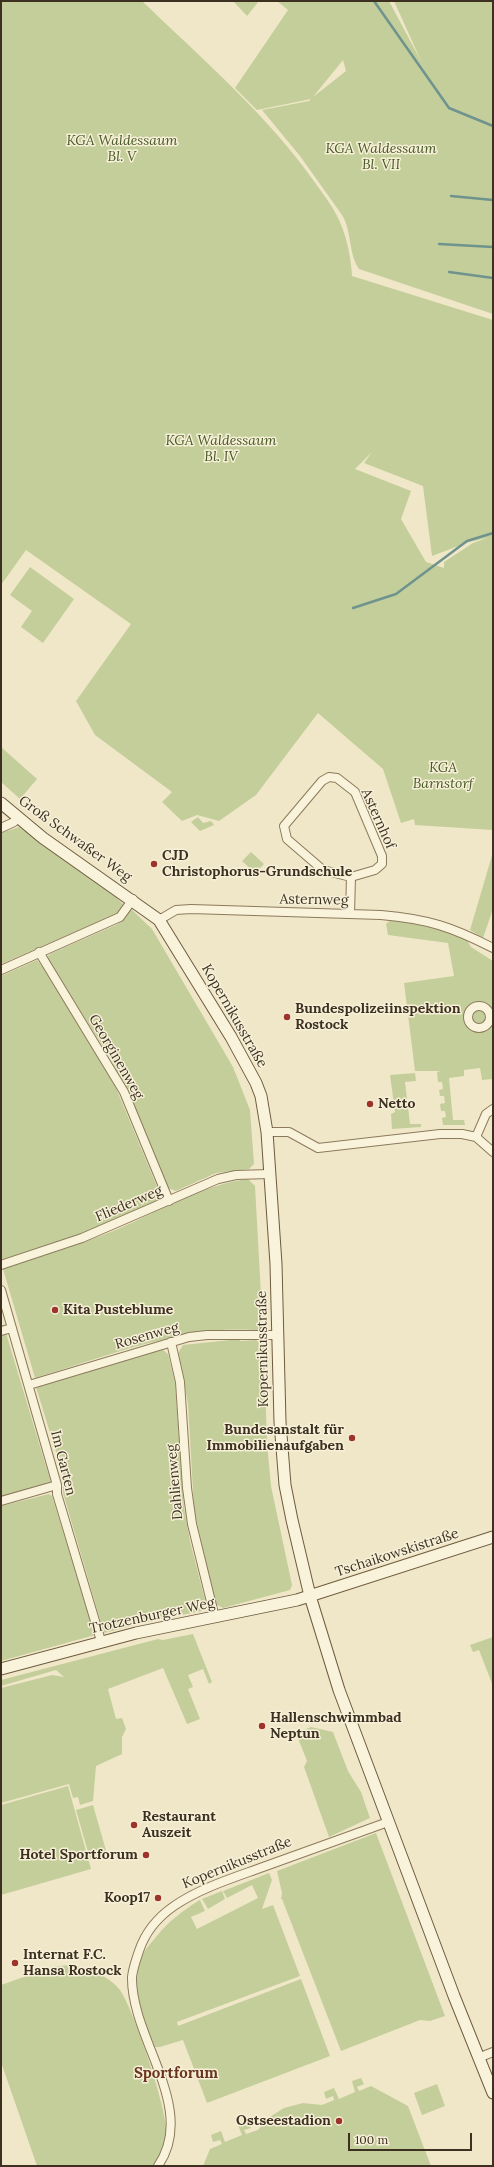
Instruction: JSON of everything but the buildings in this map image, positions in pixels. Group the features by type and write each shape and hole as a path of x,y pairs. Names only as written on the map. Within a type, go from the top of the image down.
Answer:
{"street":[{"name":"Asternhof","path":"329,777 337,778 355,792 382,856 382,864 375,870 351,877 323,870 287,839 284,832 284,826 322,781 329,777"},
{"name":"Groß Schwaßer Weg","path":"1,803 72,858 133,899"},
{"path":"1,828 19,818"},
{"path":"350,914 351,877"},
{"path":"1,970 120,917 133,899"},
{"name":"Kopernikusstraße","path":"133,899 159,920 245,1061 261,1096 267,1132 276,1264 280,1422 285,1485 310,1596 336,1683 478,2058 493,2093"},
{"name":"Asternweg","path":"159,920 176,910 350,914 408,918 446,926 493,948"},
{"name":"Georginenweg","path":"39,952 120,1085 169,1202"},
{"path":"476,1138 486,1114 493,1109"},
{"path":"267,1132 289,1132 318,1148 440,1134 462,1134 476,1138 493,1152"},
{"name":"Fliederweg","path":"1,1265 82,1238 169,1202 218,1179 236,1175 269,1174"},
{"name":"Im Garten","path":"1,1290 58,1485 57,1494 101,1641"},
{"path":"1,1331 12,1328"},
{"name":"Rosenweg","path":"29,1385 171,1342 207,1335 277,1335"},
{"name":"Dahlienweg","path":"171,1342 181,1389 187,1488 192,1524 215,1618"},
{"path":"1,1501 58,1485"},
{"name":"Tschaikowskistraße","path":"310,1596 493,1537"},
{"name":"Trotzenburger Weg","path":"1,1669 101,1641 215,1618 310,1596"},
{"name":"Kopernikusstraße","path":"158,2166 164,2157 170,2141 170,2109 137,2009 132,1977 141,1944 148,1932 163,1915 184,1899 197,1893 388,1822"},
{"path":"478,2058 493,2052"}],"green space":[{"path":"1,1 142,1 234,88 277,134 297,159 334,210 340,221 347,244 352,276 493,320 493,830 415,825 414,819 401,823 383,769 318,713 256,795 219,821 197,815 182,821 162,802 172,792 95,735 76,701 131,624 26,550 1,585","holes":["372,452 364,463 423,486 432,556 469,542 487,538 473,543 444,562 444,568 426,562 401,519 411,491 355,469"]},
{"path":"233,1 259,1 247,16"},
{"name":"KGA Waldessaum Bl. VII","path":"277,1 389,1 421,61 394,1 493,1 493,314 359,269 353,256 347,228 342,215 300,156 262,110 309,101 311,99 257,110 235,88 288,10","holes":["343,60 346,71 313,97"]},
{"path":"30,567 74,599 43,643 21,627 32,611 10,595"},
{"path":"1,747 37,779 20,799 1,782"},
{"path":"198,817 203,823 211,821 214,825 200,831 191,822"},
{"path":"19,827 117,898 123,904 123,908 119,913 1,964 1,833"},
{"path":"251,852 264,864 255,873 242,861"},
{"path":"493,852 493,909 483,938 470,930"},
{"path":"131,909 152,929 233,1067 250,1110 254,1164 249,1169 216,1173 176,1191 168,1188 111,1059 46,957 118,924"},
{"path":"392,919 438,928 467,940 471,947 493,961 493,1079 482,1080 480,1068 464,1070 464,1076 449,1078 453,1120 464,1120 465,1125 443,1125 442,1118 446,1117 445,1111 441,1111 440,1104 445,1103 444,1096 440,1096 439,1090 443,1089 442,1082 438,1082 437,1072 441,1071 415,1071 404,983 454,976 448,943 388,935 386,924"},
{"path":"37,960 53,980 116,1088 161,1196 157,1203 87,1234 1,1260 1,976"},
{"path":"415,1073 416,1081 405,1082 410,1124 421,1124 421,1127 392,1129 391,1114 395,1112 390,1075"},
{"path":"248,1179 255,1186 263,1331 235,1330 177,1336 148,1343 35,1378 3,1269 104,1235 198,1192 231,1182"},
{"path":"1,1332 6,1333 51,1483 1,1498"},
{"path":"240,1339 240,1341 256,1340 264,1347 267,1443 271,1486 292,1585 290,1590 223,1608 215,1604 194,1509 188,1404 178,1353 183,1345"},
{"path":"162,1349 168,1354 175,1382 184,1508 190,1541 206,1604 202,1611 146,1622 104,1633 63,1493 63,1475 36,1387"},
{"path":"49,1494 52,1496 95,1635 1,1661 1,1506"},
{"path":"193,1634 212,1682 209,1684 203,1669 188,1675 193,1687 188,1689 200,1719 187,1724 163,1668 108,1689 116,1719 122,1718 126,1729 122,1737 122,1754 96,1766 93,1801 80,1805 78,1797 73,1798 69,1784 1,1803 1,1688 52,1675 64,1677 56,1670 1,1686 1,1680 158,1639 163,1640"},
{"path":"493,1637 493,1686 479,1650 473,1652 470,1645"},
{"path":"311,1727 333,1732 348,1771 361,1792 370,1818 329,1837 304,1767 307,1761 296,1733"},
{"path":"68,1786 91,1869 1,1895 1,1805"},
{"path":"93,1805 107,1854 90,1859 76,1810"},
{"path":"376,1833 445,2016 430,2021 420,2020 341,2051 281,1899 282,1893 277,1871"},
{"path":"269,1873 272,1880 262,1909 273,1905 300,1976 177,2022 178,2026 301,1979 330,2056 207,2103 183,2040 160,2047 154,2047 139,2000 137,1975 139,1963 145,1950 161,1932 171,1921 188,1908 200,1900 205,1911 191,1917 197,1929 258,1898 252,1885 227,1898 223,1891"},
{"path":"222,1891 225,1899 208,1909 202,1899"},
{"path":"69,1965 90,1970 110,1980 120,1990 133,2016 155,2080 165,2117 165,2139 153,2166 37,2166 1,2062 1,1985 52,1967"},
{"name":"Ostseestadion","path":"361,2078 364,2084 357,2087 359,2091 371,2086 408,2106 431,2166 203,2166 210,2149 222,2144 220,2140 213,2142 211,2135 221,2131 225,2142 242,2135 238,2125 248,2121 251,2128 244,2130 246,2134 258,2130 268,2118 284,2108 303,2103 322,2105 334,2100 333,2096 326,2099 324,2092 334,2088 339,2099 355,2092 352,2081"},
{"path":"437,2084 445,2106 422,2115 414,2093"}],"waterway":[{"path":"374,1 449,108 493,126"},
{"path":"451,196 493,200"},
{"path":"439,244 493,247"},
{"path":"449,272 493,278"},
{"path":"353,608 396,594 467,541 493,533"}],"place":[{"name":"CJD Christophorus-Grundschule","path":"154,864"},
{"name":"Bundespolizeiinspektion Rostock","path":"287,1017"},
{"name":"Netto","path":"370,1104"},
{"name":"Kita Pusteblume","path":"55,1310"},
{"name":"Bundesanstalt für Immobilienaufgaben","path":"352,1438"},
{"name":"Hallenschwimmbad Neptun","path":"262,1726"},
{"name":"Restaurant Auszeit","path":"134,1825"},
{"name":"Hotel Sportforum","path":"146,1855"},
{"name":"Koop17","path":"158,1898"},
{"name":"Internat F.C. Hansa Rostock","path":"15,1963"},
{"name":"Ostseestadion","path":"339,2121"}],"district":[{"name":"Sportforum","path":"176,2074"}],"park label":[{"name":"KGA Waldessaum Bl. V","path":"122,150"},
{"name":"KGA Waldessaum Bl. IV","path":"221,450"},
{"name":"KGA Barnstorf","path":"443,776"}]}
